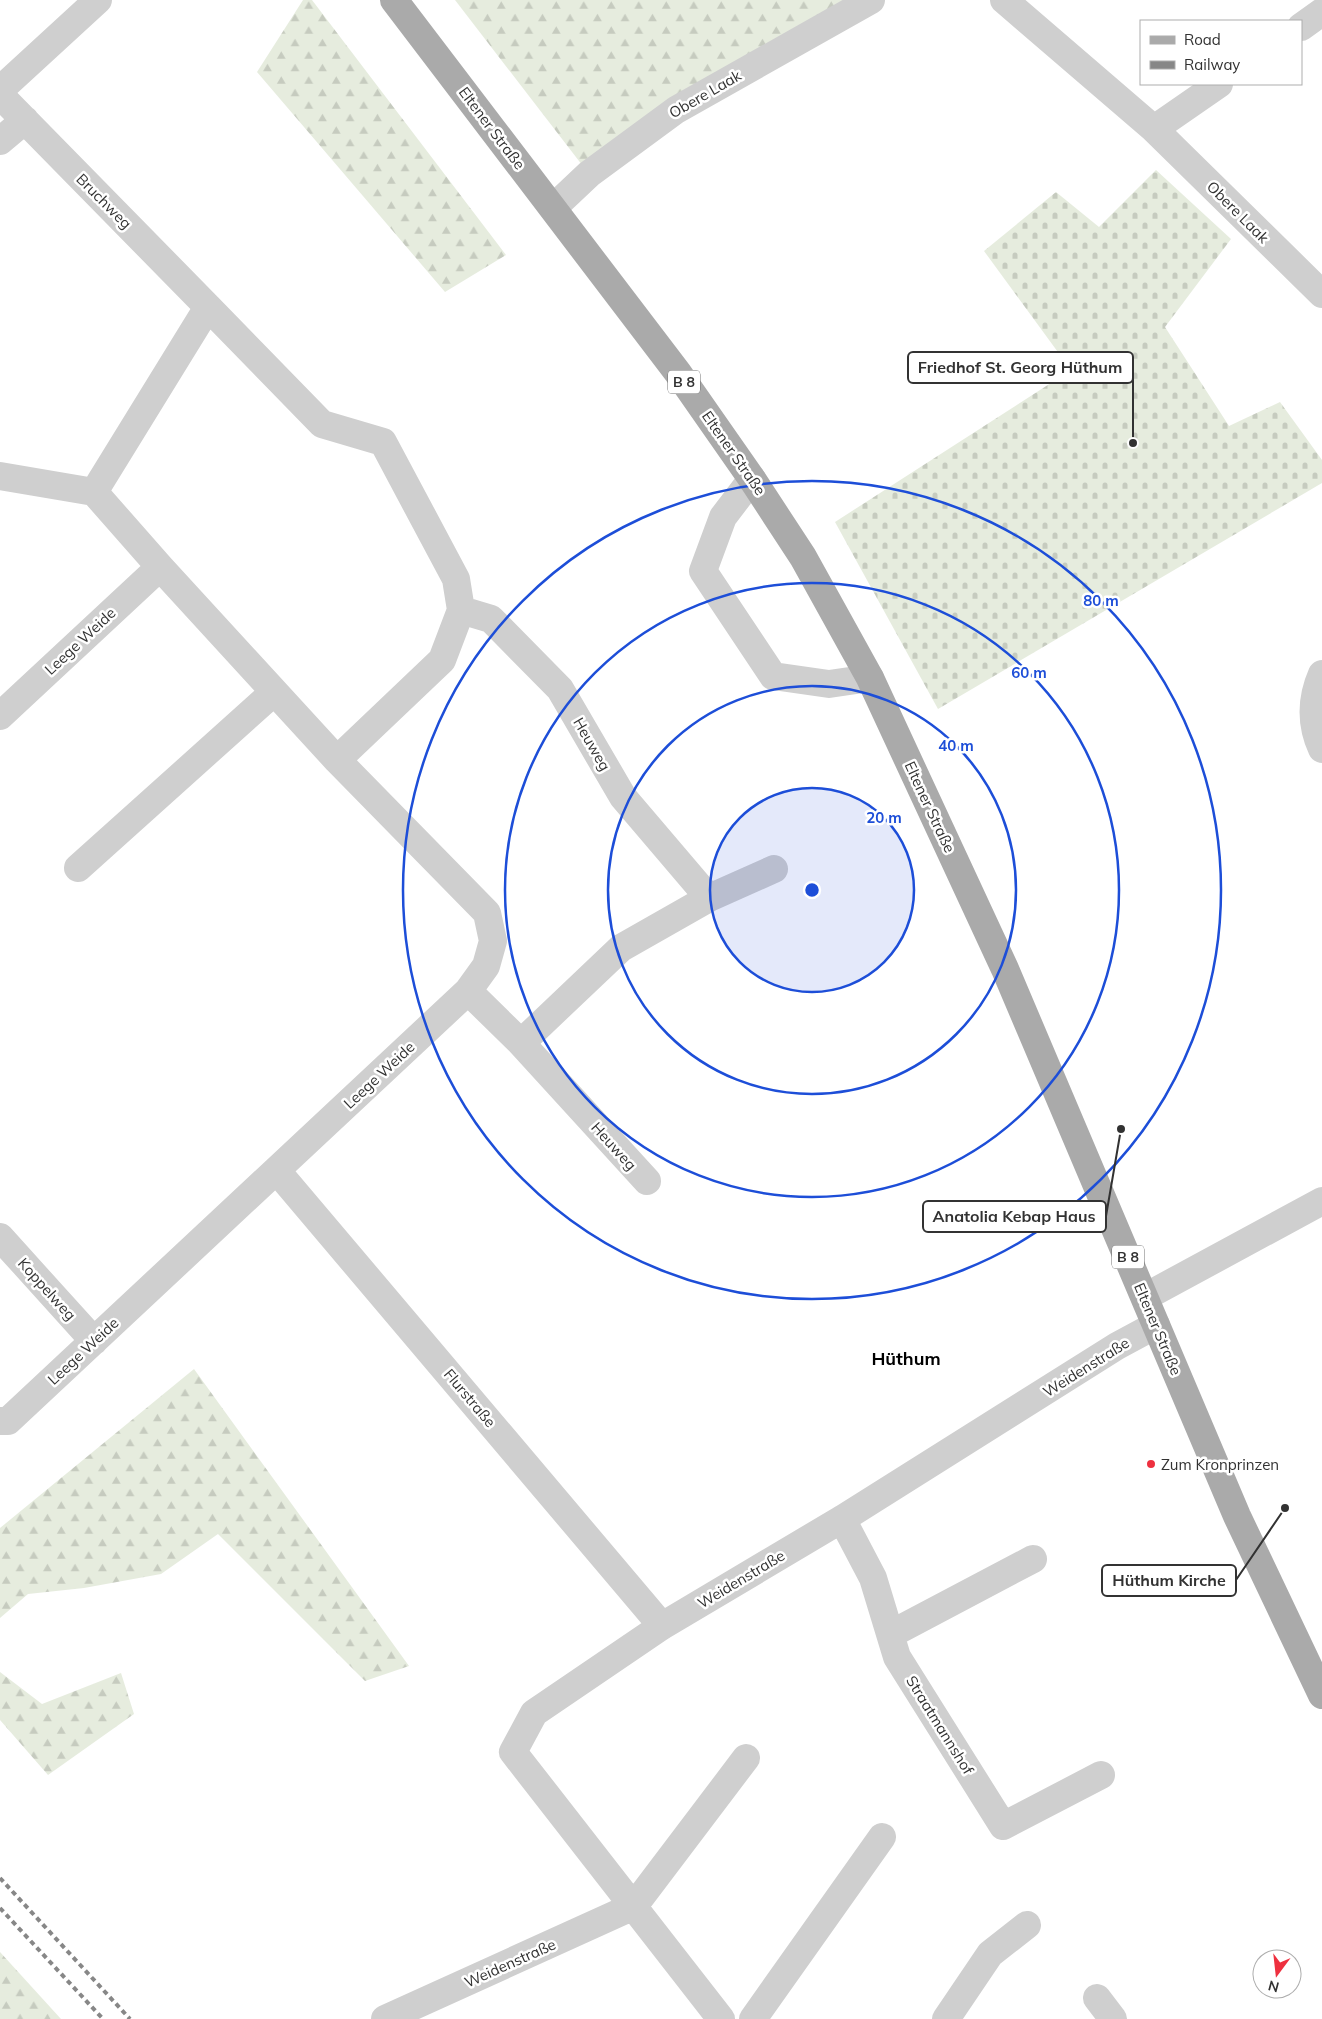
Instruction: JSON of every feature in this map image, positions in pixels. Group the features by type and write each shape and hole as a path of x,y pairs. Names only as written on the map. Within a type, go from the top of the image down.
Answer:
{"main road":[{"name":"Eltener Straße","path":"394,0 678,373 752,479 803,557 870,678 1005,969 1238,1516 1322,1695"}],"street":[{"path":"0,90 98,0"},
{"name":"Obere Laak","path":"553,208 589,174 676,110 871,0"},
{"name":"Obere Laak","path":"1004,0 1154,129 1322,294"},
{"path":"1302,26 1322,12"},
{"path":"1154,129 1218,85"},
{"name":"Bruchweg","path":"0,95 322,424 383,442 456,579 461,610"},
{"path":"0,142 25,120"},
{"path":"5,483 94,492 208,307"},
{"path":"752,479 723,517 703,571 773,676 830,684 870,678"},
{"name":"Leege Weide","path":"0,1421 8,1421 468,991 486,966 493,941 487,912 337,760 94,492"},
{"name":"Leege Weide","path":"0,716 160,567"},
{"path":"337,760 442,660 461,610"},
{"name":"Heuweg","path":"461,610 491,619 560,689 623,797 709,898"},
{"path":"1322,674 1315,689 1313,726 1322,749"},
{"path":"78,868 274,692"},
{"path":"521,1043 621,948 709,898 774,869"},
{"name":"Heuweg","path":"468,991 521,1043 647,1182"},
{"name":"Flurstraße","path":"277,1171 662,1626"},
{"path":"1145,1297 1322,1201"},
{"name":"Koppelweg","path":"0,1237 94,1341"},
{"name":"Weidenstraße","path":"721,2019 513,1752 534,1713 662,1626 842,1519 1117,1346 1156,1324"},
{"name":"Straatmannshof","path":"842,1519 873,1578 897,1657 1003,1826 1101,1775"},
{"path":"891,1634 1033,1559"},
{"name":"Weidenstraße","path":"385,2019 634,1906 746,1758"},
{"path":"753,2019 882,1838"},
{"path":"946,2019 990,1954 1027,1925"}],"green space":[{"path":"303,0 312,0 506,255 445,292 257,72"},
{"path":"455,0 871,0 589,174"},
{"path":"1156,170 1231,239 1165,327 1229,426 1280,402 1322,460 1322,483 938,709 835,522 1071,370 984,251 1056,192 1099,227"},
{"path":"194,1369 409,1666 365,1681 218,1534 161,1574 84,1588 28,1594 0,1618 0,1528"},
{"path":"0,1672 42,1704 121,1673 134,1714 48,1775 0,1720"},
{"path":"0,1952 61,2019 0,2019"}],"railway":[{"path":"0,1878 130,2019"},
{"path":"0,1908 103,2019"}],"place":[{"name":"Friedhof St. Georg Hüthum","path":"1133,443"},
{"name":"Anatolia Kebap Haus","path":"1121,1129"},
{"name":"Zum Kronprinzen","path":"1151,1464"},
{"name":"Hüthum Kirche","path":"1285,1508"}],"district":[{"name":"Hüthum","path":"906,1358"}]}
